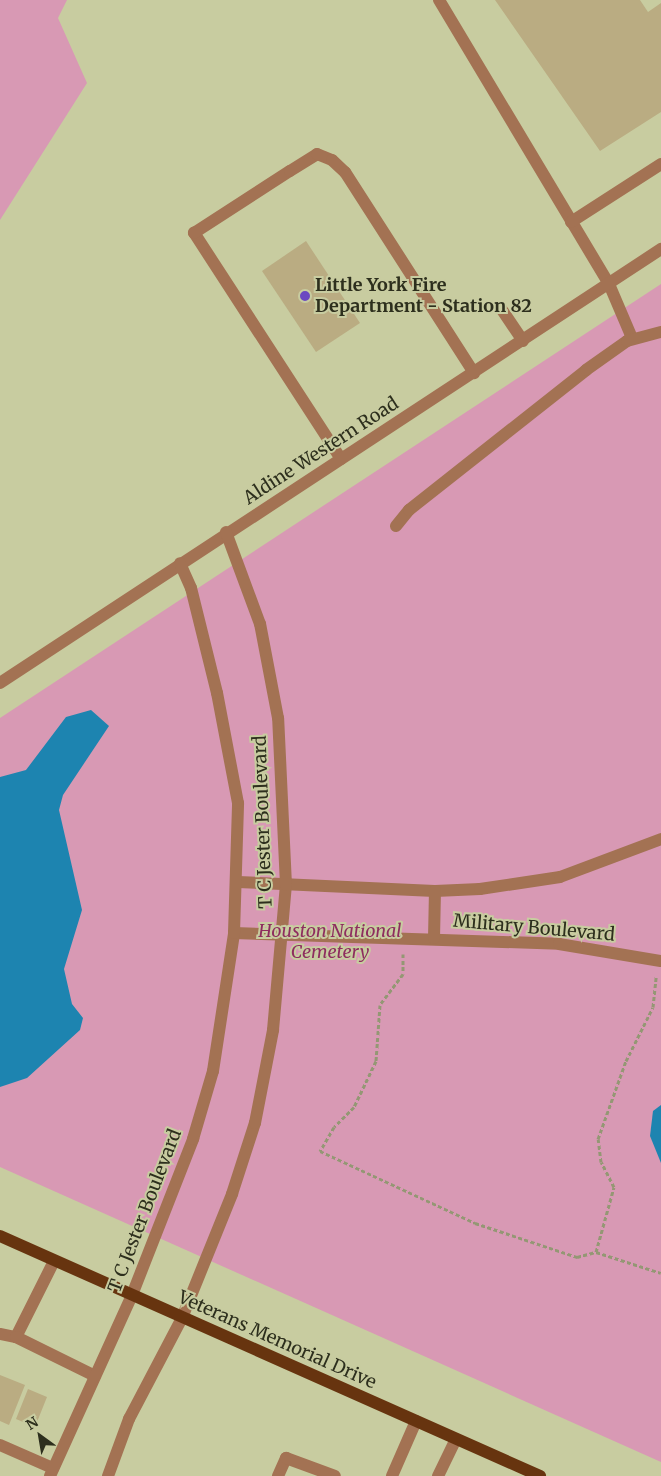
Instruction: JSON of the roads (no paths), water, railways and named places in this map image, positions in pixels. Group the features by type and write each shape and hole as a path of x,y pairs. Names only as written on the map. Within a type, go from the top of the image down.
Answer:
{"main road":[{"name":"Veterans Memorial Drive","path":"1,1239 54,1260 540,1476"}],"street":[{"path":"439,0 608,284 632,338"},
{"path":"341,459 194,233 282,176 317,154 332,160 345,172 474,373"},
{"path":"571,222 661,164"},
{"name":"Aldine Western Road","path":"0,683 226,532 474,373 661,249"},
{"path":"500,307 522,341"},
{"path":"396,526 416,505 632,338 661,332"},
{"name":"T C Jester Boulevard","path":"108,1476 129,1419 182,1318 255,1124 273,1030 286,885 278,718 260,624 226,532"},
{"name":"T C Jester Boulevard","path":"52,1472 132,1295 193,1139 213,1071 234,933 238,882 238,803 217,693 191,588 180,563"},
{"name":"Military Boulevard","path":"238,882 435,892 560,877 661,839"},
{"name":"Military Boulevard","path":"434,938 435,892"},
{"name":"Military Boulevard","path":"234,933 403,936 587,947 659,960"},
{"path":"16,1337 54,1260"},
{"path":"0,1334 16,1337 95,1376"},
{"path":"392,1476 416,1421"},
{"path":"438,1476 456,1439"},
{"path":"0,1445 52,1472"},
{"path":"278,1476 286,1458 335,1476"}],"water":[{"path":"91,710 109,726 63,795 59,810 82,910 64,969 72,1004 83,1018 80,1030 27,1078 0,1087 0,777 26,770 66,717"},
{"path":"661,1105 661,1163 650,1136 653,1111"}],"place":[{"name":"Little York Fire Department - Station 82","path":"305,296"}],"park label":[{"name":"Houston National Cemetery","path":"330,942"}]}
